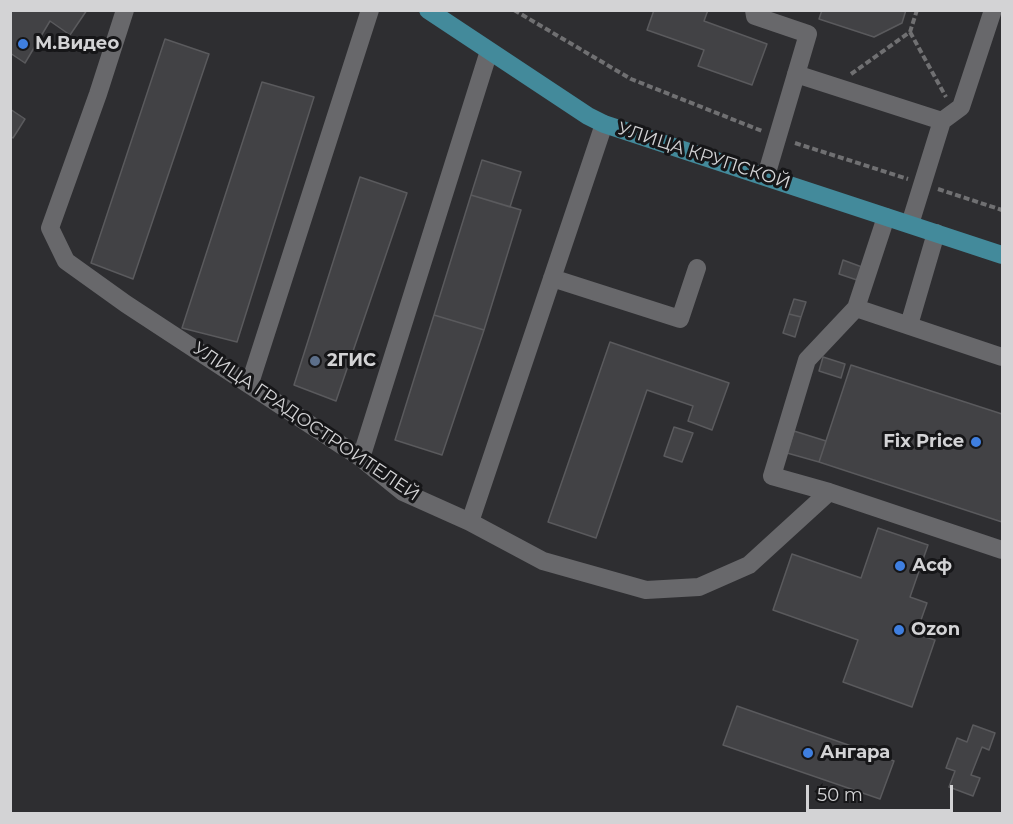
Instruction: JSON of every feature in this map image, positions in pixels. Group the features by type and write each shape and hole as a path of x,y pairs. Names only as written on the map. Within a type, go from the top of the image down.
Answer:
{"main road":[{"name":"УЛИЦА КРУПСКОЙ","path":"428,10 588,116 604,124 1002,255"}],"street":[{"name":"УЛИЦА ГРАДОСТРОИТЕЛЕЙ","path":"125,10 50,228 66,261 126,304 250,383 361,458 403,492 470,522 543,561 646,590 699,587 749,565 829,492"},
{"path":"250,383 370,10"},
{"path":"754,10 755,16 808,34 766,176"},
{"path":"910,224 948,116 961,107 993,10"},
{"path":"361,458 489,51"},
{"path":"796,74 948,116"},
{"path":"470,522 604,124"},
{"path":"886,217 856,308 807,360 772,476 829,492 1002,550"},
{"path":"909,325 936,233"},
{"path":"552,278 680,319 697,268"},
{"path":"856,308 1002,357"}],"path":[{"path":"514,10 631,79 777,137 1002,210"},
{"path":"833,86 910,32 917,10"},
{"path":"910,32 948,116"}],"building":[{"name":"М.Видео","path":"10,10 87,10 70,35 50,21 25,63 10,53"},
{"path":"654,10 708,10 704,21 767,44 752,85 698,66 704,50 647,30"},
{"path":"822,10 906,10 902,23 874,37 819,19"},
{"path":"165,39 209,54 133,279 91,263"},
{"path":"262,82 314,97 237,342 182,328"},
{"path":"10,109 25,119 13,138 10,136"},
{"path":"482,160 521,172 510,207 471,195"},
{"path":"360,177 407,193 336,401 294,385"},
{"path":"471,195 521,210 484,330 434,315"},
{"path":"843,260 862,267 857,280 839,274"},
{"path":"794,299 806,302 801,317 789,314"},
{"path":"789,314 801,317 795,337 783,333"},
{"path":"434,315 484,330 442,455 395,440"},
{"path":"610,342 729,383 712,430 688,421 693,406 647,390 596,538 548,522"},
{"path":"823,357 845,364 841,378 819,371"},
{"path":"851,365 1002,414 1002,522 819,462"},
{"path":"674,427 693,433 682,462 664,456"},
{"path":"794,431 826,441 819,462 787,453"},
{"path":"878,528 928,545 910,597 927,603 916,634 935,640 912,707 843,682 858,640 773,610 792,554 861,578"},
{"name":"Ангара","path":"737,706 894,761 880,799 723,745"},
{"path":"973,725 995,733 989,750 982,747 971,775 980,778 973,796 949,787 955,771 946,768 957,738 967,742"}],"place":[{"name":"М.Видео","path":"23,44"},
{"name":"2ГИС","path":"315,361"},
{"name":"Fix Price","path":"976,442"},
{"name":"Асф","path":"900,566"},
{"name":"Ozon","path":"899,630"},
{"name":"Ангара","path":"808,753"}]}
